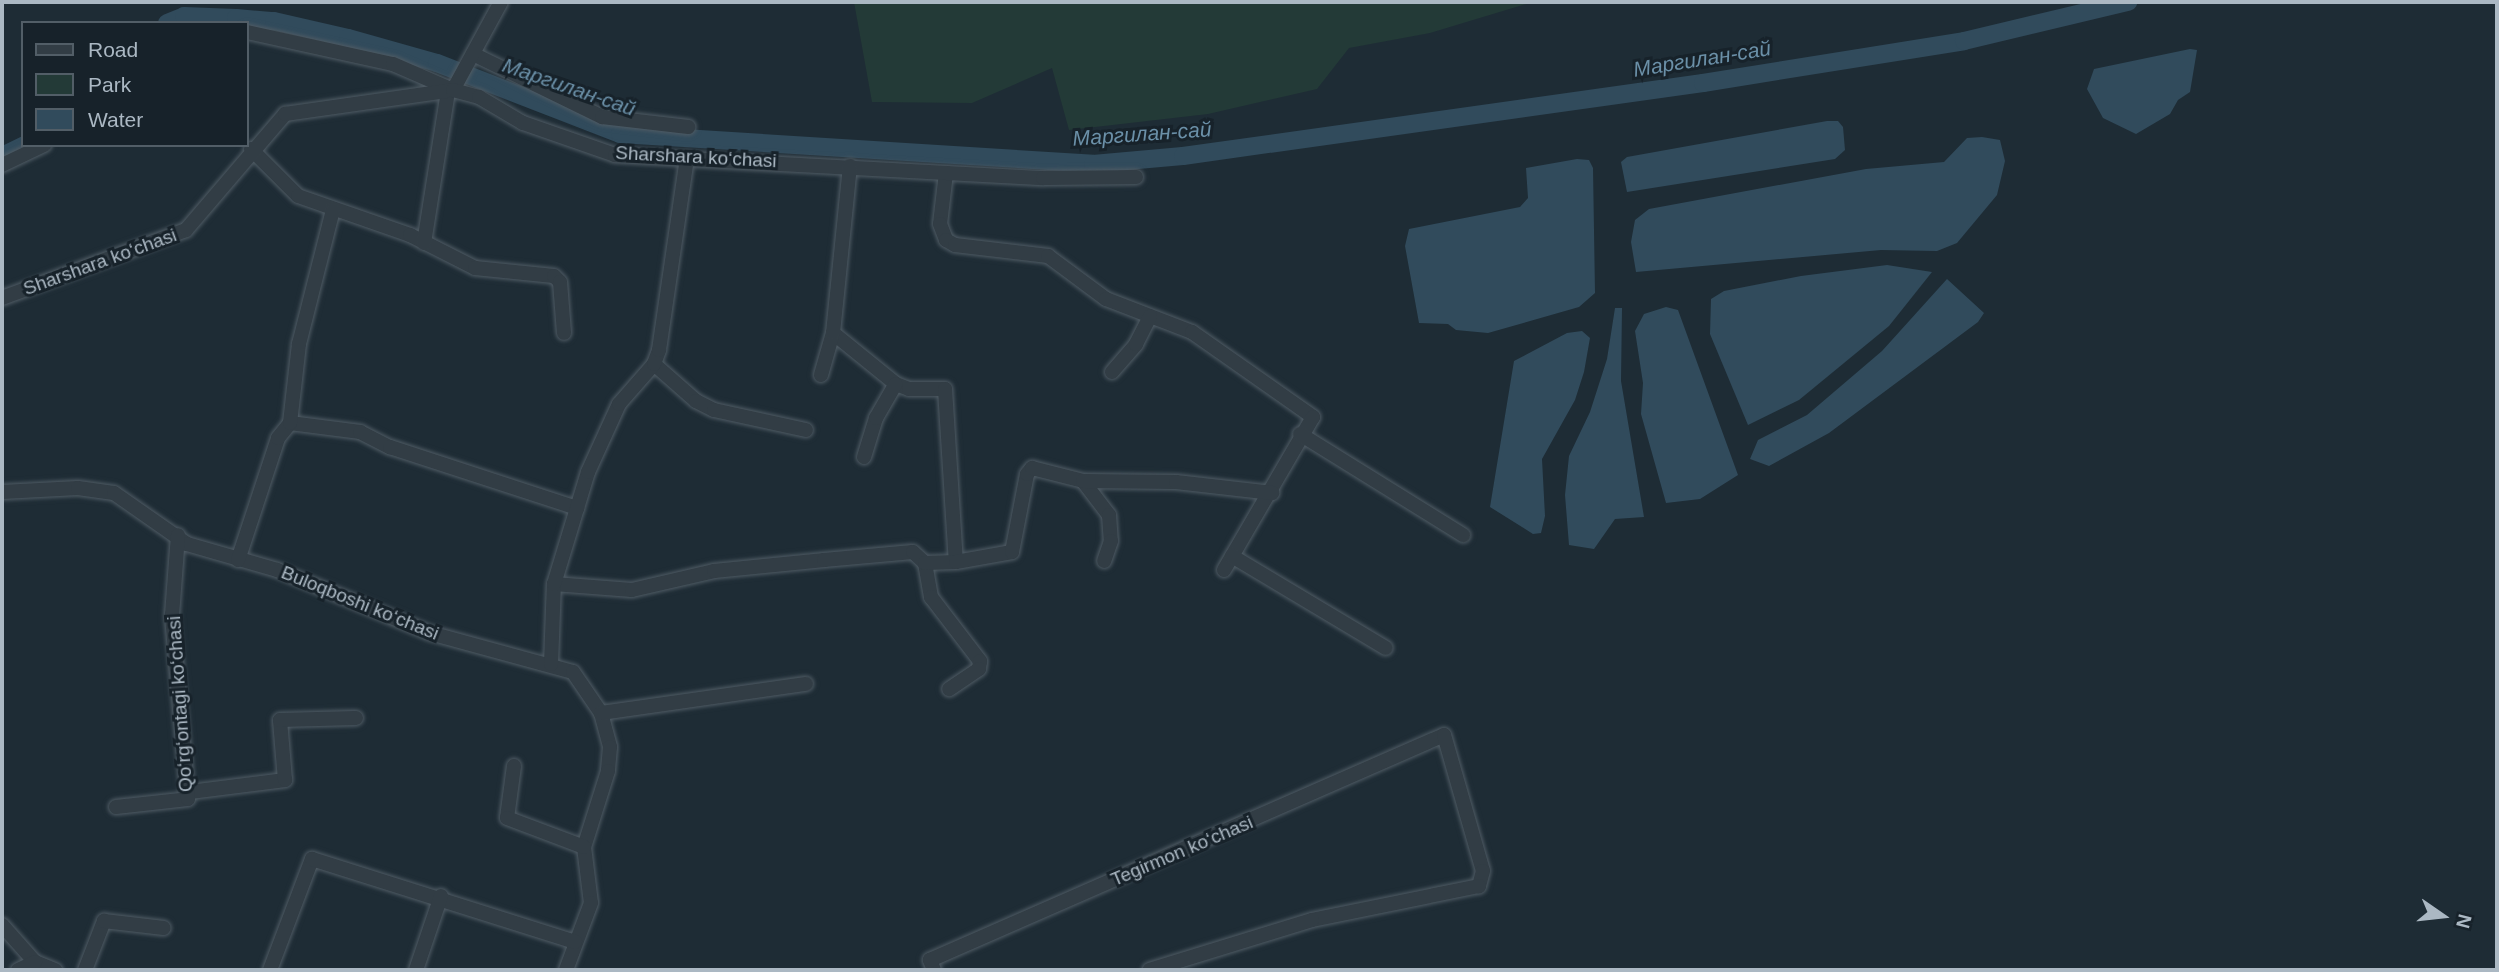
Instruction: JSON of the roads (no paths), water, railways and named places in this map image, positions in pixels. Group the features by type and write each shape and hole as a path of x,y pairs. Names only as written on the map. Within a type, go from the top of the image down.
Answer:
{"street":[{"path":"424,243 452,89 501,2"},
{"path":"248,33 393,64 452,89"},
{"path":"473,54 602,117 688,127"},
{"name":"Sharshara koʻchasi","path":"2,298 75,268 172,238 197,219 251,149 285,114 452,89 479,97 523,123 615,155 946,173 1136,177"},
{"path":"2,165 40,147"},
{"path":"251,149 298,196 424,243 475,268 554,276 560,282 564,333"},
{"path":"551,664 549,610 577,508 608,425 619,404 654,364 687,158"},
{"path":"821,375 832,333 850,166"},
{"path":"946,173 940,224 946,240 955,245 1048,256 1106,299 1192,332 1313,417 1300,434 1272,493 1224,570"},
{"path":"238,560 278,438 290,423 299,344 332,210"},
{"path":"1112,372 1136,344 1150,316"},
{"path":"832,333 896,384 909,389 940,388 947,395 956,562"},
{"path":"654,364 696,401 713,410 806,430"},
{"path":"864,457 876,418 896,384"},
{"path":"290,423 360,432 390,447 577,508"},
{"path":"1300,434 1462,536"},
{"path":"925,563 956,562 1012,552 1027,474 1032,468 1083,481 1176,482 1272,493"},
{"path":"1083,481 1109,515 1111,541 1104,561"},
{"name":"Buloqboshi koʻchasi","path":"2,492 78,488 114,493 178,535 187,544 277,570 429,633 573,672 601,713 610,747 608,771 584,847 591,903 575,942"},
{"name":"Qoʻrgʻontagi koʻchasi","path":"116,807 185,803 190,792 172,615 178,535"},
{"path":"554,584 632,590 714,571 913,552 925,563 931,597 981,661 979,669 948,689"},
{"path":"1232,555 1387,648"},
{"path":"601,713 806,684"},
{"path":"190,792 285,780 280,720 356,718"},
{"name":"Tegirmon koʻchasi","path":"934,970 930,960 1444,735 1483,871 1479,886 1312,920 1149,970"},
{"path":"514,766 507,818 584,847"},
{"path":"270,970 312,859 441,896 575,942 566,970"},
{"path":"416,970 441,896"},
{"path":"85,970 104,921 164,928"},
{"path":"2,925 35,962 55,970"},
{"path":"19,970 35,962"}],"water":[{"path":"2190,49 2197,50 2190,92 2178,100 2170,114 2136,134 2103,118 2087,89 2094,69"},
{"path":"1838,121 1843,127 1845,150 1835,159 1627,192 1621,162 1627,157"},
{"path":"1967,138 2000,140 2005,161 1997,195 1957,243 1937,251 1881,250 1636,272 1631,242 1635,220 1649,209 1866,169 1944,162"},
{"path":"1577,159 1589,160 1593,168 1595,293 1579,307 1488,333 1456,330 1448,324 1419,323 1405,246 1409,229 1520,207 1528,198 1526,168"},
{"path":"1887,265 1932,272 1889,326 1799,400 1748,425 1710,334 1711,299 1724,291 1801,276"},
{"path":"1947,279 1984,313 1978,322 1829,433 1769,466 1750,459 1758,440 1807,415 1882,351"},
{"path":"1666,307 1678,310 1738,475 1700,499 1666,503 1641,414 1643,383 1635,331 1644,314"},
{"path":"1615,308 1622,308 1621,381 1644,517 1615,519 1594,549 1569,545 1565,495 1569,456 1590,412 1607,359"},
{"path":"1582,331 1590,338 1584,372 1575,400 1542,459 1545,516 1541,533 1533,534 1490,507 1514,361 1567,333"}],"waterway":[{"name":"Маргилан-сай","path":"172,21 184,16 274,21 348,38 437,63 620,134 1093,164 1183,156 1703,83 1964,41 2128,2"},
{"name":"Маргилан-сай","path":"2,156 21,147"}]}
